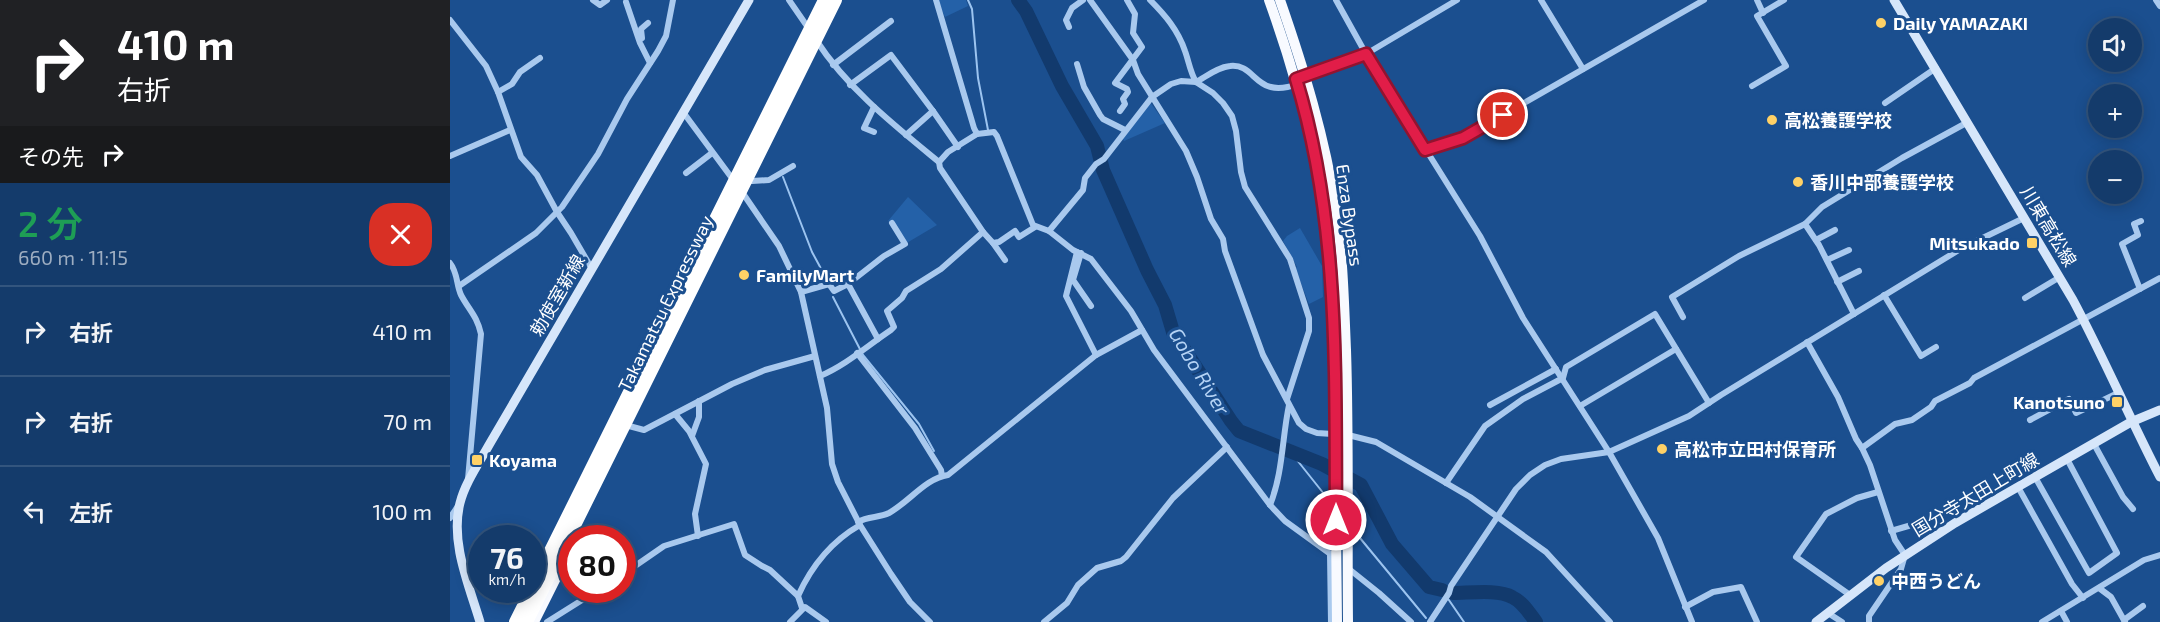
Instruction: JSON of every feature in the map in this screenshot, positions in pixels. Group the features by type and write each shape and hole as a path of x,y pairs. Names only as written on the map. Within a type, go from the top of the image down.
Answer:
{"highway":[{"path":"546,546 819,0"},
{"name":"Takamatsu Expressway","path":"546,560 824,0"},
{"path":"581,525 819,44 838,0"},
{"name":"Takamatsu Expressway","path":"527,622 838,0"},
{"name":"Enza Bypass","path":"1269,0 1300,80 1316,110 1336,211 1344,303 1348,435 1348,622"},
{"name":"Enza Bypass","path":"1280,0 1318,167 1328,237 1334,322 1336,435 1333,556 1337,622"},
{"path":"535,622 558,575"},
{"path":"509,622 518,603"},
{"name":"Takamatsu Expressway","path":"515,622 524,603"}],"main road":[{"name":"勅使室新線","path":"480,622 459,546 457,522 460,503 467,485 749,0"},
{"name":"川東高松線","path":"1894,0 2084,320 2160,477"},
{"name":"国分寺太田上町線","path":"1816,622 1905,555 1954,523 2132,422 2160,410"}],"street":[{"path":"593,0 600,5 607,0"},
{"path":"459,286 536,233 557,212 598,154 627,99 666,36 674,0"},
{"path":"789,0 833,65 850,85 939,162 940,168 983,232 1005,260"},
{"path":"936,0 970,118 978,134"},
{"path":"1069,27 1066,20 1072,8 1083,0"},
{"path":"1090,0 1133,60 1189,159 1211,219 1223,238 1263,355 1299,423 1306,429 1317,433 1348,435 1376,442 1498,516 1546,552 1610,622"},
{"path":"1120,111 1125,104 1123,99 1128,92 1127,89 1115,83 1142,47 1133,33 1135,14 1127,0"},
{"path":"1150,0 1172,23 1185,49 1191,75 1196,82 1213,93 1232,116 1245,187 1290,259 1309,318 1309,331 1288,402 1284,447 1275,494 1270,505"},
{"path":"1336,0 1366,54 1480,236 1523,318 1609,452 1631,495 1658,538 1692,622"},
{"path":"1049,231 1083,190 1085,178 1096,164 1104,159 1152,97 1171,84 1181,81 1196,82 1221,68 1231,66 1245,70 1270,88 1283,89 1366,54 1457,0"},
{"path":"1425,150 1463,138 1704,0"},
{"path":"1756,0 1763,13"},
{"path":"1752,86 1786,66 1757,16 1784,0"},
{"path":"2156,0 2160,6"},
{"path":"625,1 642,49 652,61"},
{"path":"1544,1 1583,69"},
{"path":"450,20 486,66 498,92 521,158 537,176 592,269"},
{"path":"833,65 891,21"},
{"path":"648,23 640,33 652,61"},
{"path":"850,85 891,55 958,147"},
{"path":"498,92 512,84 520,72 540,58"},
{"path":"1077,63 1084,87 1100,115 1103,119 1125,130"},
{"path":"1885,103 1936,68"},
{"path":"874,106 864,128 874,132"},
{"path":"906,135 933,111"},
{"path":"683,112 779,246 801,292 830,421 834,472 846,502 910,602 930,622"},
{"path":"1683,317 1672,297 1739,256 1805,224 1822,207 1902,158 1968,122"},
{"path":"450,156 510,130"},
{"path":"939,162 948,152 978,134 994,132 1035,227 1049,231 1091,259 1131,310 1154,350 1270,505 1285,521 1348,568 1411,622"},
{"path":"686,173 712,153"},
{"path":"752,181 768,180 793,166"},
{"path":"1430,622 1451,586 1516,489 1530,475 1545,465 1561,459 1609,452 1689,416 1962,248 2024,218"},
{"path":"2140,289 2122,244 2138,235 2134,224 2141,220"},
{"path":"801,292 829,284 834,291 848,284 884,256 905,244 891,223"},
{"path":"1805,224 1827,260 1854,314"},
{"path":"993,243 999,242 1015,231 1019,237 1035,227"},
{"path":"1816,240 1835,230"},
{"path":"820,376 840,367 894,327 887,311 902,298 906,291 941,269 983,232"},
{"path":"1827,260 1849,250"},
{"path":"1079,252 1073,280 1091,306"},
{"path":"1079,252 1066,296 1096,355"},
{"path":"450,263 457,276 461,295 478,321 481,334 467,485"},
{"path":"1838,282 1859,271"},
{"path":"2025,298 2060,277"},
{"path":"1862,448 1895,424 1912,420 1935,402 1970,383 1974,378 2160,278"},
{"path":"848,284 878,339"},
{"path":"1884,295 1921,356 1936,347"},
{"path":"1446,483 1485,426 1523,399 1563,378 1566,367 1655,314 1709,403"},
{"path":"798,596 811,573 842,535 866,517 888,513 938,477 948,475 1096,355 1142,330"},
{"path":"1808,342 1862,448 1895,540 1905,555 1901,569 1869,616 1869,622"},
{"path":"1580,406 1676,349"},
{"path":"859,351 915,428 941,470 942,476"},
{"path":"629,426 644,430 765,370 815,356"},
{"path":"1490,405 1556,369"},
{"path":"2030,420 2069,399 2076,413 2118,393"},
{"path":"692,436 699,417 699,401"},
{"path":"675,414 692,436 706,464 695,514 698,536"},
{"path":"2094,444 2123,497 2133,509"},
{"path":"1044,622 1067,603 1078,585 1097,568 1121,561 1126,557 1173,498 1227,447"},
{"path":"2035,477 2089,573 2117,553 2067,459"},
{"path":"2018,487 2072,584 2083,598"},
{"path":"1850,595 1796,557 1826,514 1857,498 1878,492"},
{"path":"450,518 460,503"},
{"path":"1892,531 1922,522 1935,515"},
{"path":"636,565 664,546 734,524 745,555 770,570 798,596 802,608"},
{"path":"2042,622 2144,561 2160,555"},
{"path":"1331,622 1333,556"},
{"path":"1685,607 1713,592 1741,587 1757,622"},
{"path":"2099,588 2111,597 2124,621 2143,606"},
{"path":"547,622 577,603"},
{"path":"802,608 805,607 826,622"},
{"path":"790,622 802,608"},
{"path":"2061,611 2067,622"},
{"path":"1828,613 1842,622"}],"shaded area":[{"path":"937,0 966,0 968,6 945,17"},
{"path":"1150,102 1165,123 1124,141 1122,137"},
{"path":"908,197 937,225 905,244 892,223 888,221"},
{"path":"1300,228 1322,266 1323,297 1309,304 1295,268 1297,267 1283,241"}],"waterway":[{"path":"968,0 972,9 978,78 988,130"},
{"name":"Gobo River","path":"1018,0 1026,11 1062,86 1097,146 1103,170 1165,305 1173,332 1231,421 1239,431 1322,464 1361,485 1392,544 1429,587 1442,590"},
{"path":"783,177 812,252 825,276"},
{"path":"833,297 863,355 919,424 934,451"},
{"path":"1289,450 1332,504"},
{"path":"1355,532 1426,618"},
{"path":"1442,590 1464,622"},
{"name":"Gobo River","path":"1453,593 1492,592 1506,595 1516,599 1536,622"}],"place":[{"name":"Daily YAMAZAKI","path":"1881,23"},
{"name":"高松養護学校","path":"1772,120"},
{"name":"香川中部養護学校","path":"1798,182"},
{"name":"Mitsukado","path":"2032,243"},
{"name":"FamilyMart","path":"744,275"},
{"name":"Kanotsuno","path":"2117,402"},
{"name":"高松市立田村保育所","path":"1662,449"},
{"name":"Koyama","path":"477,460"},
{"name":"中西うどん","path":"1879,581"}],"route":[{"path":"1336,520 1332,282 1318,167 1296,79 1366,54 1425,150 1463,138 1503,115"}]}
